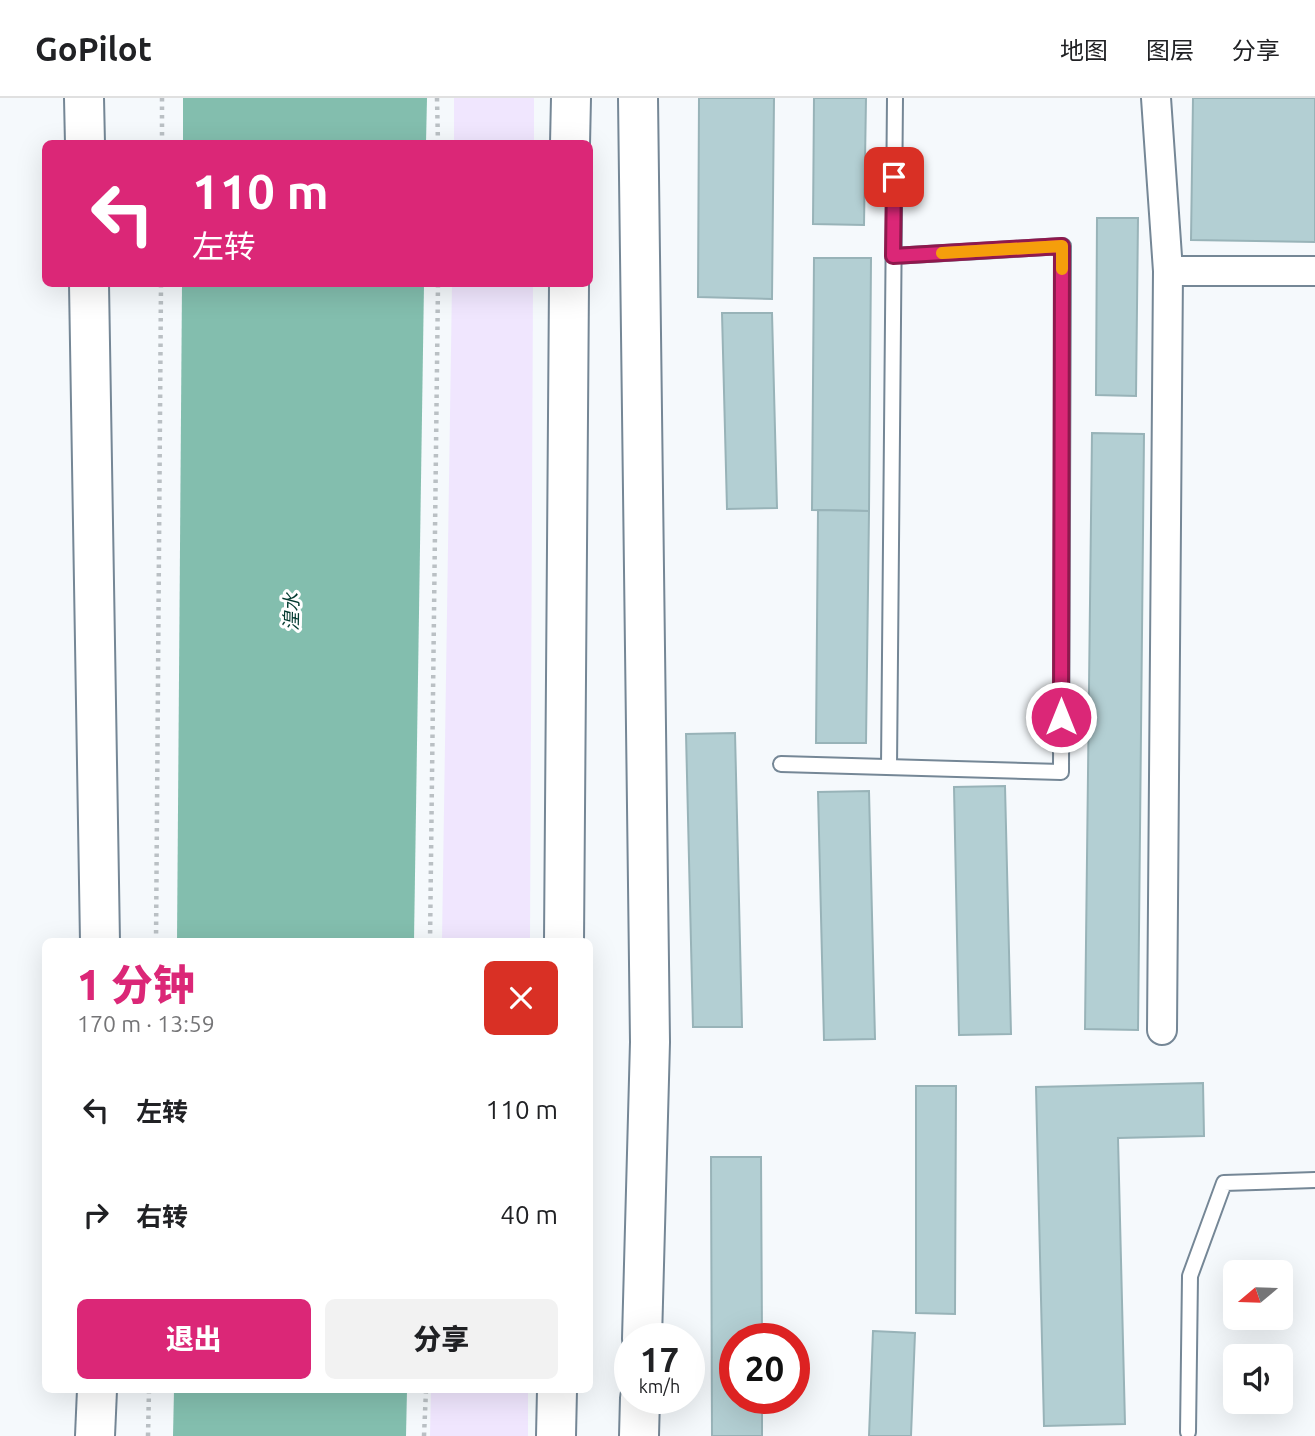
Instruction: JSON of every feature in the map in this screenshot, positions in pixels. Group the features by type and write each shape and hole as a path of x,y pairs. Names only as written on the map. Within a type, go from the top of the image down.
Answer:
{"main road":[{"path":"84,98 85,140"},
{"path":"570,140 571,98"},
{"path":"638,98 650,1042 642,1323"},
{"path":"89,287 100,938"},
{"path":"564,938 569,287"},
{"path":"95,1436 97,1393"},
{"path":"556,1436 557,1393"},
{"path":"639,1436 640,1414"}],"street":[{"path":"1156,98 1168,271 1162,1030"},
{"path":"1168,271 1315,271"}],"lane":[{"path":"889,767 895,98"},
{"path":"781,764 1060,772 1062,246 893,256"},
{"path":"1188,1432 1190,1276 1224,1183 1315,1180"}],"path":[{"path":"162,98 162,140"},
{"path":"438,98 438,140"},
{"path":"156,938 161,287"},
{"path":"430,938 438,287"},
{"path":"148,1436 149,1393"},
{"path":"424,1436 426,1393"}],"shaded area":[{"path":"454,98 534,98 534,140 454,140"},
{"path":"452,287 533,287 530,938 442,938"},
{"path":"431,1393 528,1393 528,1436 430,1436"}],"water":[{"path":"183,98 427,98 426,140 183,140"},
{"name":"湟水","path":"182,287 424,287 414,938 177,938"},
{"path":"174,1393 407,1393 406,1436 173,1436"}],"building":[{"path":"699,98 774,98 772,299 698,297"},
{"path":"814,98 866,98 864,225 813,224"},
{"path":"1193,98 1315,98 1315,242 1191,240"},
{"path":"1097,218 1138,218 1136,396 1096,395"},
{"path":"814,258 871,258 869,511 812,510"},
{"path":"722,313 772,313 777,508 727,509"},
{"path":"1092,433 1144,434 1138,1030 1085,1029"},
{"path":"818,510 869,511 866,743 816,743"},
{"path":"735,733 742,1027 693,1027 686,734"},
{"path":"1005,786 1011,1034 959,1035 954,787"},
{"path":"869,791 875,1039 824,1040 818,792"},
{"path":"1203,1083 1204,1136 1118,1138 1125,1424 1044,1426 1036,1087"},
{"path":"916,1086 956,1086 955,1314 916,1313"},
{"path":"711,1157 761,1157 762,1323 719,1323 719,1414 762,1414 762,1436 712,1436"},
{"path":"873,1331 915,1333 911,1436 869,1436"}],"slow traffic":[{"path":"942,253 1062,246 1062,269"}],"route":[{"path":"894,177 893,256 1062,246 1061,717"}]}
